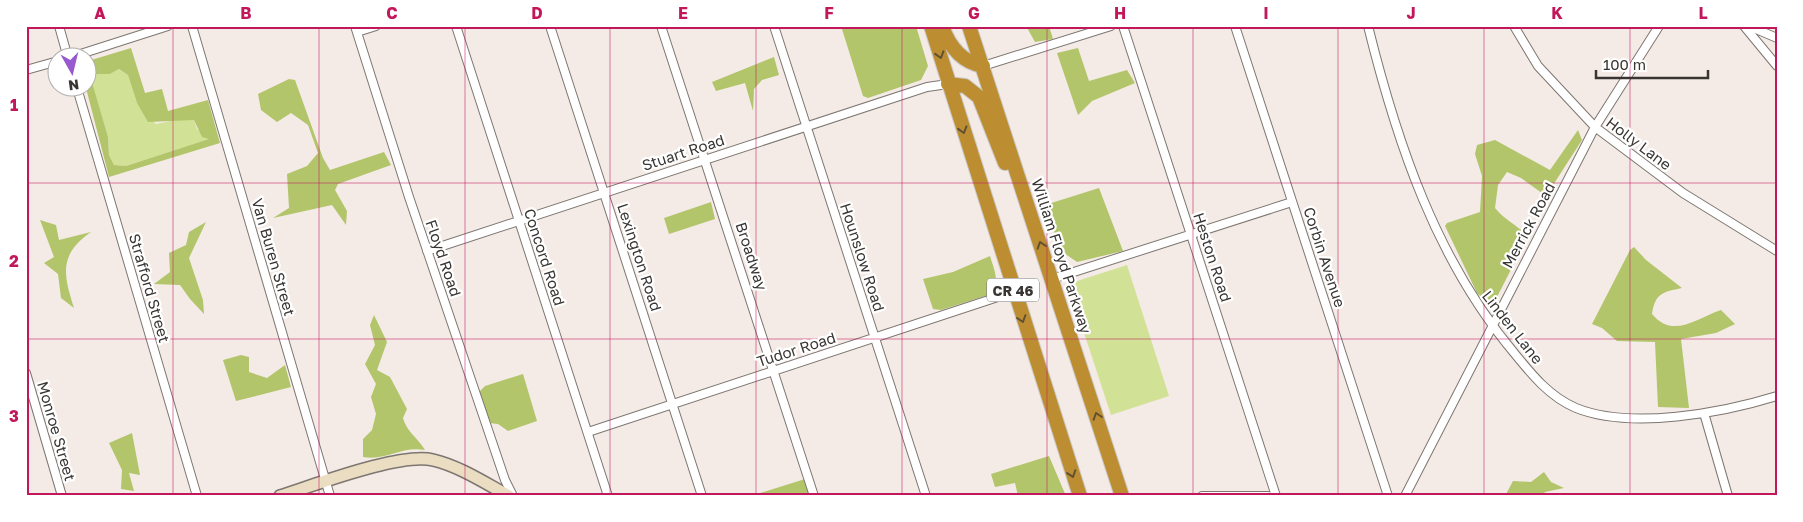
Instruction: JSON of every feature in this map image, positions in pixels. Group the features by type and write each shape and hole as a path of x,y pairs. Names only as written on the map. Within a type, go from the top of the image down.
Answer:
{"highway":[{"name":"CR 46","path":"931,26 1013,292 1080,496"},
{"path":"942,26 947,40 956,52 970,62 983,66"},
{"name":"William Floyd Parkway","path":"969,26 1122,496"},
{"path":"948,84 969,88 982,100 1014,183 1030,210"}],"street":[{"path":"59,26 65,48"},
{"path":"97,48 168,26"},
{"name":"Van Buren Street","path":"192,26 330,496"},
{"path":"356,29 376,26"},
{"name":"Concord Road","path":"456,26 608,496"},
{"name":"Lexington Road","path":"550,26 702,496"},
{"name":"Broadway","path":"661,26 706,159 814,496"},
{"name":"Hounslow Road","path":"774,26 926,496"},
{"path":"983,66 1111,26"},
{"name":"Heston Road","path":"1123,26 1276,496"},
{"name":"Corbin Avenue","path":"1235,26 1388,496"},
{"name":"Linden Lane","path":"1368,26 1395,126 1440,238 1472,297 1491,326 1533,376 1552,394 1576,408 1613,416 1644,418 1704,413 1777,396"},
{"name":"Holly Lane","path":"1514,26 1538,66 1595,127 1683,193 1777,252"},
{"name":"Merrick Road","path":"1405,496 1595,127 1660,26"},
{"path":"1744,26 1777,66"},
{"path":"1749,26 1777,38"},
{"name":"Floyd Road","path":"356,29 427,251 511,496"},
{"path":"26,70 48,64"},
{"name":"Stuart Road","path":"427,251 927,87 948,84"},
{"name":"Strafford Street","path":"80,98 197,496"},
{"path":"1052,279 1292,202"},
{"name":"Tudor Road","path":"588,432 1013,292"},
{"name":"Monroe Street","path":"26,373 62,496"},
{"path":"1704,413 1728,496"},
{"path":"280,496 404,459 422,458 446,464 511,496"},
{"path":"1202,496 1268,496"}],"green space":[{"path":"841,26 916,26 928,66 921,80 868,98 863,96"},
{"path":"1026,26 1049,26 1053,39 1035,42"},
{"path":"131,48 145,93 162,89 168,111 208,100 220,143 109,177 89,98 97,98 108,137 109,155 114,165 126,166 209,139 202,137 194,120 148,122 137,103 128,75 119,69 110,74 98,74 98,58"},
{"path":"1078,48 1089,81 1127,70 1135,83 1092,101 1078,115 1057,53"},
{"path":"774,57 779,75 762,80 754,89 753,111 745,83 716,91 712,82"},
{"path":"119,69 128,75 137,103 156,124 181,119 194,120 197,129 210,139 126,166 114,165 109,155 108,137 96,98 98,98 98,74 110,74"},
{"path":"289,79 295,80 323,158 330,170 384,152 391,165 338,184 335,190 347,211 346,225 332,205 273,218 289,208 287,174 307,166 318,153 308,125 291,113 277,122 261,110 258,94"},
{"path":"1578,130 1582,140 1546,196 1521,178 1507,172 1498,185 1495,208 1528,236 1496,299 1488,303 1477,293 1445,226 1447,223 1480,212 1482,176 1475,154 1477,145 1495,140 1550,170"},
{"path":"1099,188 1123,251 1077,262 1061,251 1045,205"},
{"path":"711,202 715,219 669,234 664,218"},
{"path":"40,220 56,225 59,240 91,232 73,248 66,266 66,275 74,308 61,298 58,274 44,263 54,257"},
{"path":"206,222 189,258 203,300 204,314 180,285 154,284 170,272 169,253 186,245 189,232"},
{"path":"1634,247 1646,260 1682,288 1665,292 1655,302 1652,314 1660,321 1668,325 1685,325 1721,310 1735,324 1716,333 1681,339 1689,408 1658,407 1655,342 1617,341 1602,328 1592,324 1630,250"},
{"path":"990,256 996,282 988,295 941,310 933,309 923,279 953,272"},
{"path":"1127,265 1169,396 1111,415 1068,284"},
{"path":"374,315 387,342 377,370 390,377 407,409 403,418 405,423 409,431 425,450 408,450 372,458 363,457 363,439 372,430 376,414 371,397 376,384 365,364 375,345 370,325"},
{"path":"241,355 249,357 249,372 267,378 285,365 291,387 236,401 223,360"},
{"path":"523,374 537,421 508,431 498,424 489,423 479,392 485,386"},
{"path":"132,433 140,475 129,473 134,491 121,489 122,470 109,443"},
{"path":"1049,456 1066,496 1018,496 1015,483 995,487 991,474"},
{"path":"1544,472 1551,482 1564,488 1545,492 1542,496 1505,496 1513,481 1531,482"},
{"path":"805,479 810,496 754,495"}]}
